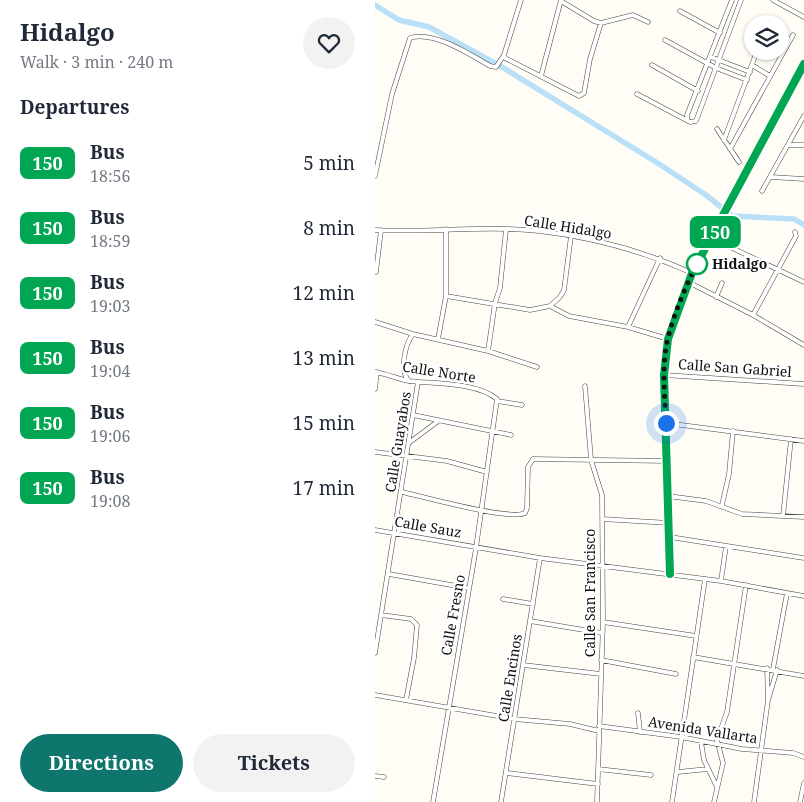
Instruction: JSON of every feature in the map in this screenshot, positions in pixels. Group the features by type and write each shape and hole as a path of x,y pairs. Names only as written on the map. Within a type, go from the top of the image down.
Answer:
{"street":[{"path":"375,176 392,94 410,38 417,36 439,40 456,46 490,66 496,67 503,55 521,0"},
{"path":"541,76 561,0 594,21 601,23 633,15 648,22"},
{"path":"687,120 687,115 698,91 731,1 725,0"},
{"path":"637,94 693,122 697,118 717,68 741,0"},
{"path":"773,0 804,17"},
{"path":"680,11 720,33"},
{"path":"503,55 505,58 579,96 584,93 590,59 601,23"},
{"path":"789,42 793,35"},
{"path":"665,40 717,68 747,80"},
{"path":"711,57 750,72"},
{"path":"724,140 754,60"},
{"path":"730,149 779,60"},
{"path":"651,64 698,91"},
{"path":"752,65 770,76"},
{"path":"670,574 664,375 668,339 692,273 804,65"},
{"path":"763,192 804,116"},
{"path":"717,129 739,162"},
{"path":"788,144 804,145"},
{"path":"771,177 804,179"},
{"name":"Calle Hidalgo","path":"375,230 538,231 622,247 660,258 692,273"},
{"path":"376,272 381,230"},
{"path":"438,339 446,296 446,230"},
{"path":"488,352 495,302 500,288 506,230"},
{"path":"753,315 795,236 795,232"},
{"path":"446,296 495,302 530,310 549,306 560,297 564,290 571,236"},
{"path":"711,238 804,282"},
{"path":"629,326 660,258"},
{"path":"688,282 753,315 804,345"},
{"path":"716,296 722,283"},
{"path":"549,306 569,316 629,326 668,339"},
{"path":"375,322 537,367"},
{"path":"409,381 404,374 404,370 407,344 413,334"},
{"path":"393,376 404,370"},
{"path":"375,389 376,372"},
{"name":"Calle Norte","path":"376,372 409,381 434,381 477,390 491,394 497,400 522,405"},
{"name":"Calle San Gabriel","path":"664,375 804,384"},
{"name":"Calle Guayabos","path":"375,653 419,382"},
{"name":"Calle San Francisco","path":"585,386 591,460 600,488 602,519 603,622 597,802"},
{"name":"Calle Fresno","path":"433,802 468,588 477,548 497,400"},
{"path":"413,415 437,422 511,434"},
{"path":"410,442 437,422"},
{"path":"666,423 804,441"},
{"path":"722,505 729,474 733,431"},
{"path":"783,516 791,439"},
{"path":"375,452 447,461 487,472"},
{"path":"402,492 481,509 490,513 518,516 525,513 528,467 533,459 667,461"},
{"path":"668,496 706,501 722,505 742,514 804,517"},
{"path":"602,519 669,523"},
{"name":"Calle Sauz","path":"375,530 540,558 721,581 804,596"},
{"path":"670,537 804,558"},
{"path":"721,581 726,546"},
{"name":"Calle Encinos","path":"501,802 540,558"},
{"path":"389,574 468,588"},
{"path":"672,802 705,579"},
{"path":"714,802 723,763 717,744 727,715 746,585"},
{"path":"754,802 759,751 775,670 787,593"},
{"path":"503,599 533,604"},
{"path":"381,615 411,619 417,624 414,658 406,700"},
{"path":"530,621 602,633"},
{"path":"603,622 696,636"},
{"path":"693,656 804,676"},
{"path":"601,660 676,674"},
{"path":"523,665 601,674"},
{"path":"767,668 768,700"},
{"name":"Avenida Vallarta","path":"375,695 514,719 681,737 759,751 793,753 804,757"},
{"path":"639,713 640,732"},
{"path":"701,742 708,769 717,787"},
{"path":"598,769 651,775"},
{"path":"677,772 708,769"},
{"path":"507,773 597,784"},
{"path":"375,776 384,777"},
{"path":"800,802 804,783"}],"waterway":[{"path":"375,5 399,20 429,27 502,67 656,162 706,195 732,216 794,219 804,225"}],"bus line":[{"name":"150","path":"670,574 664,375 668,339 692,273 719,226 804,64"}],"place":[{"name":"Hidalgo","path":"697,264"}],"route":[{"path":"666,423 664,375 668,339 692,273 701,256 697,264"}]}
